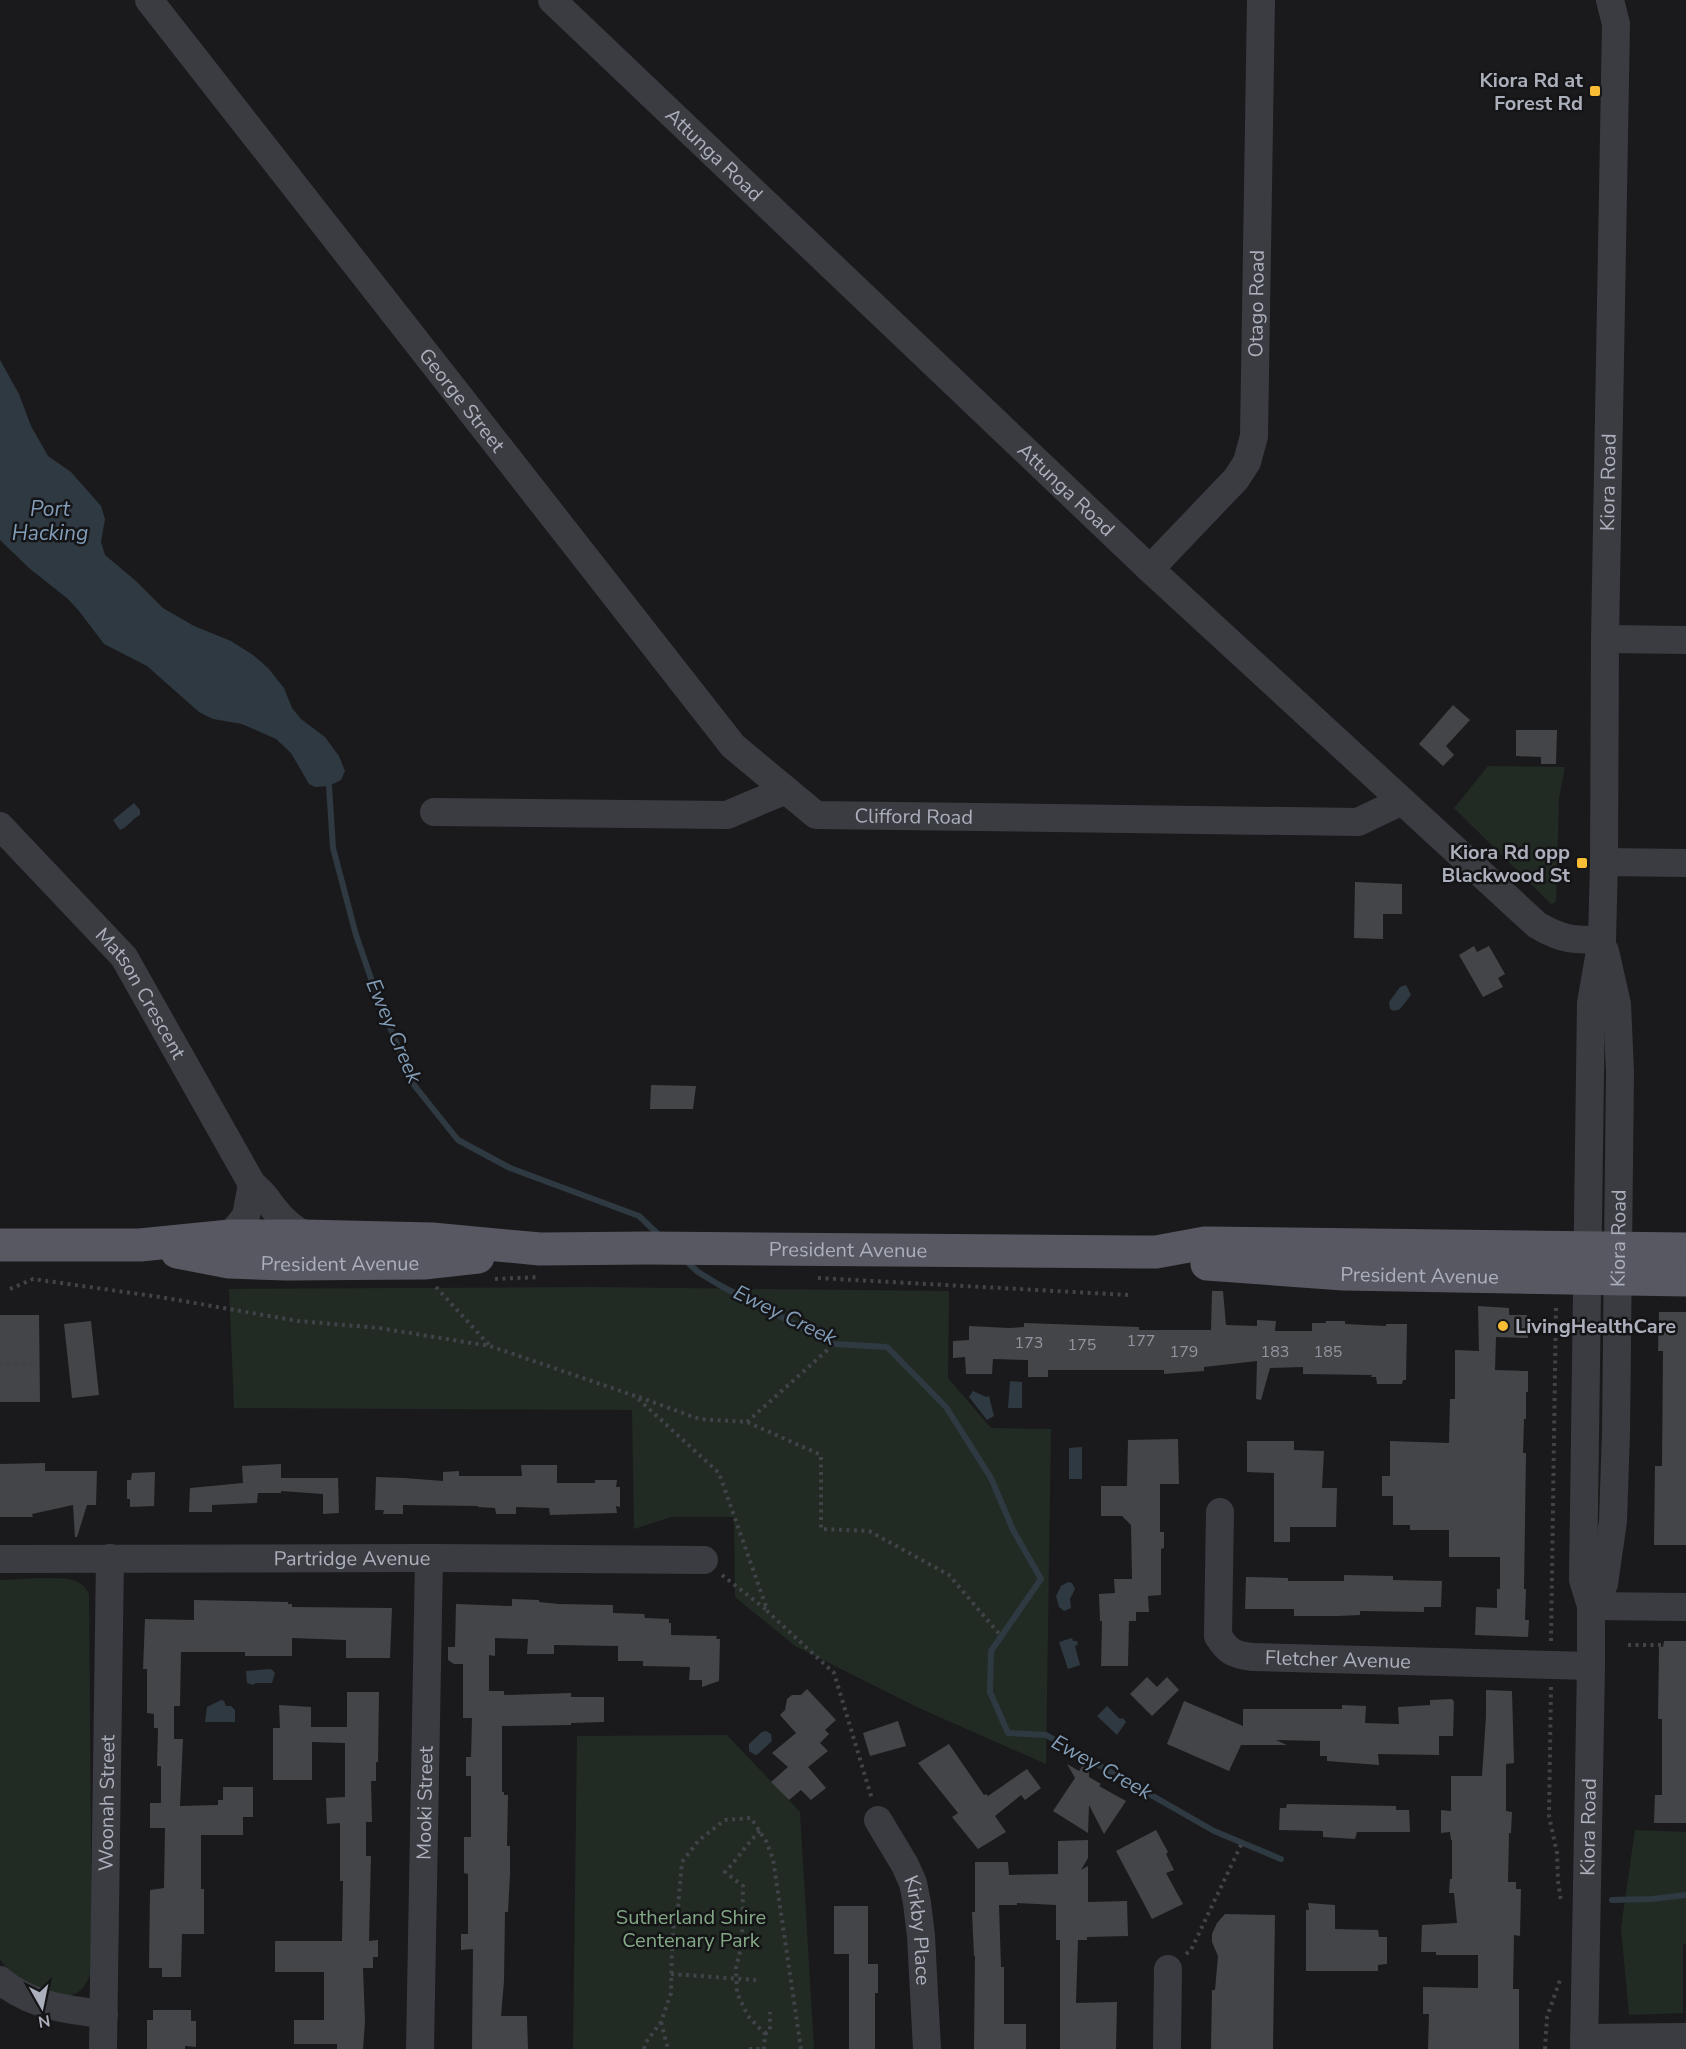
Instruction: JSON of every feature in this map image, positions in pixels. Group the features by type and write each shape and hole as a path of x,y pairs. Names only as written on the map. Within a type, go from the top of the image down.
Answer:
{"main road":[{"name":"President Avenue","path":"0,1245 140,1245 230,1236 306,1236 432,1239 540,1249 1156,1252 1205,1264 1343,1274 1602,1263 1686,1249"},
{"name":"President Avenue","path":"140,1245 229,1262 286,1264 424,1263 540,1249"},
{"name":"President Avenue","path":"1602,1263 1686,1280"}],"street":[{"name":"George Street","path":"149,0 733,746 786,790"},
{"name":"Attunga Road","path":"552,0 1150,569 1537,925 1553,935 1572,940 1602,940"},
{"name":"Otago Road","path":"1150,569 1236,479 1247,462 1254,436 1261,0"},
{"name":"Kiora Road","path":"1584,2043 1592,1666 1591,1606 1583,1580 1602,1263 1620,1072 1617,1004 1602,940 1605,639 1618,8"},
{"path":"1605,639 1686,640"},
{"name":"Clifford Road","path":"786,790 816,815 1358,822 1402,801"},
{"path":"434,812 727,815 786,790"},
{"name":"Matson Crescent","path":"0,826 124,957 252,1184 264,1193 284,1221 306,1236"},
{"path":"1604,862 1686,863"},
{"path":"230,1236 246,1216 252,1184"},
{"name":"Fletcher Avenue","path":"1220,1512 1218,1635 1225,1647 1235,1655 1592,1666"},
{"name":"Woonah Street","path":"103,2049 110,1558"},
{"name":"Mooki Street","path":"420,2049 429,1558"},
{"name":"Partridge Avenue","path":"0,1559 704,1560"},
{"path":"1591,1606 1686,1607"},
{"name":"Kirkby Place","path":"878,1820 905,1865 918,1903 927,2049"},
{"path":"1167,2049 1168,1969"},
{"path":"0,1980 28,1999 46,2005 104,2014"},
{"path":"1584,2043 1686,2037"}],"path":[{"path":"811,1278 1128,1295"},
{"path":"10,1290 33,1279 160,1297 298,1321 379,1328 490,1346 699,1419 747,1422 821,1455 821,1529 869,1531 949,1575 1001,1636"},
{"path":"432,1283 490,1346"},
{"path":"1551,1645 1556,1297"},
{"path":"747,1422 834,1344"},
{"path":"0,1364 36,1364"},
{"path":"635,1396 719,1473 768,1611"},
{"path":"704,1560 768,1611 834,1673 878,1820"},
{"path":"1628,1645 1664,1646"},
{"path":"1551,1686 1549,1816 1557,1853 1561,1912"},
{"path":"644,2049 646,2042 661,2022 671,1993 674,1923 678,1907 682,1862 699,1840 725,1820 751,1818 766,1841 773,1859 801,2049"},
{"path":"760,1831 749,1841 725,1872 743,1886 742,1943 735,1979 737,1993 748,2016 765,2034"},
{"path":"1191,1950 1242,1843"},
{"path":"1545,2049 1547,2017 1561,1972"},
{"path":"671,1974 756,1980"},
{"path":"765,2034 770,2031 770,2012"},
{"path":"661,2022 668,2049"},
{"path":"749,2049 763,2049 765,2034"}],"green space":[{"path":"1488,766 1565,767 1559,798 1556,902 1551,904 1454,808"},
{"path":"588,1287 949,1291 948,1378 991,1428 1051,1429 1046,1764 919,1708 795,1646 735,1597 734,1517 671,1517 634,1529 632,1410 234,1408 229,1289"},
{"path":"62,1578 75,1581 81,1584 89,1594 92,1968 82,1989 66,1996 54,1995 21,1979 12,1973 0,1959 0,1580"},
{"name":"Sutherland Shire Centenary Park","path":"727,1735 800,1812 814,2049 573,2049 577,1736"},
{"path":"1635,1830 1686,1832 1686,1943 1683,1945 1683,2013 1629,2015 1621,1928"}],"water":[{"name":"Port Hacking","path":"0,360 48,456 71,472 101,506 105,519 101,542 105,555 163,608 194,626 231,641 268,668 284,688 292,708 301,719 325,737 339,756 345,771 341,780 329,786 315,787 309,784 291,753 276,739 242,724 213,719 199,712 147,666 104,644 68,599 29,568 0,540"},
{"path":"134,803 140,810 140,815 120,830 113,820"},
{"path":"1406,985 1411,995 1400,1009 1394,1011 1390,1009 1389,1002 1400,987"},
{"path":"1010,1381 1022,1382 1022,1408 1008,1408"},
{"path":"973,1391 986,1397 989,1396 994,1416 987,1420 969,1397"},
{"path":"1082,1447 1082,1479 1069,1479 1069,1448"},
{"path":"1068,1582 1072,1583 1075,1589 1070,1599 1071,1608 1064,1611 1059,1607 1056,1596 1061,1586"},
{"path":"1072,1638 1078,1644 1075,1646 1080,1665 1068,1669 1059,1642"},
{"path":"271,1669 275,1673 272,1683 253,1685 247,1683 246,1671"},
{"path":"221,1700 226,1706 231,1706 235,1710 235,1722 205,1722 207,1707"},
{"path":"1107,1706 1126,1722 1117,1735 1097,1716"},
{"path":"766,1731 771,1734 772,1741 755,1755 749,1751 749,1744"}],"building":[{"path":"1453,705 1470,720 1446,746 1454,755 1443,766 1419,744"},
{"path":"1516,730 1557,730 1556,764 1541,764 1541,757 1516,756"},
{"path":"1355,882 1402,884 1402,914 1383,914 1383,939 1354,938"},
{"path":"1474,946 1477,952 1489,946 1505,974 1498,978 1503,987 1483,997 1459,955"},
{"path":"651,1085 696,1086 693,1109 650,1109"},
{"path":"1212,1291 1223,1291 1226,1325 1257,1326 1257,1320 1276,1321 1275,1331 1312,1331 1312,1323 1326,1323 1326,1321 1386,1326 1386,1324 1407,1324 1406,1380 1403,1380 1402,1384 1377,1384 1376,1377 1371,1377 1372,1375 1303,1374 1303,1367 1270,1368 1261,1400 1256,1399 1257,1361 1204,1367 1204,1371 1164,1374 1164,1370 1048,1370 1048,1377 1028,1377 1028,1360 993,1359 992,1374 966,1374 965,1357 953,1358 953,1341 969,1340 969,1326 1009,1328 1024,1327 1024,1323 1139,1327 1139,1330 1211,1330"},
{"path":"1478,1306 1509,1308 1509,1315 1527,1315 1528,1338 1496,1337 1495,1370 1528,1371 1523,1453 1526,1453 1524,1589 1526,1589 1525,1620 1529,1620 1528,1637 1475,1635 1476,1607 1497,1608 1497,1589 1500,1589 1500,1557 1449,1557 1449,1530 1410,1530 1410,1525 1393,1525 1393,1496 1382,1496 1382,1476 1390,1476 1390,1441 1449,1443 1450,1399 1455,1399 1455,1350 1479,1351"},
{"path":"1659,1312 1686,1312 1686,1545 1654,1545 1655,1466 1662,1466 1663,1351 1658,1351"},
{"path":"0,1315 39,1315 40,1402 0,1402"},
{"path":"91,1321 99,1395 72,1398 64,1324"},
{"path":"1178,1439 1179,1484 1160,1484 1160,1532 1164,1532 1164,1548 1161,1549 1161,1595 1148,1596 1149,1612 1136,1612 1136,1621 1129,1621 1128,1666 1101,1666 1102,1621 1100,1621 1099,1594 1115,1593 1114,1579 1132,1579 1131,1525 1122,1516 1101,1516 1101,1486 1127,1486 1128,1440"},
{"path":"1247,1441 1294,1441 1294,1450 1324,1451 1322,1488 1337,1488 1336,1527 1290,1527 1290,1542 1274,1542 1274,1473 1247,1472"},
{"path":"45,1463 45,1471 97,1471 96,1505 87,1505 77,1537 75,1537 73,1505 32,1514 33,1517 0,1517 0,1464"},
{"path":"281,1464 281,1478 338,1478 339,1513 323,1514 323,1494 281,1491 281,1493 258,1493 257,1503 212,1505 212,1512 189,1512 190,1488 243,1483 242,1466"},
{"path":"521,1465 557,1465 557,1483 595,1483 595,1480 617,1480 616,1487 620,1487 620,1507 616,1506 617,1513 550,1515 549,1508 516,1507 516,1514 496,1514 495,1508 478,1506 403,1505 403,1514 383,1514 384,1510 375,1510 376,1477 443,1481 443,1472 459,1471 459,1476 522,1476"},
{"path":"155,1472 154,1506 130,1507 130,1499 127,1499 127,1480 131,1480 132,1473"},
{"path":"1344,1575 1393,1576 1393,1580 1442,1581 1441,1607 1424,1607 1424,1612 1360,1611 1360,1615 1338,1616 1294,1616 1294,1609 1245,1609 1246,1577 1288,1578 1288,1581 1344,1581"},
{"path":"512,1599 539,1600 539,1602 559,1604 613,1605 613,1613 644,1614 645,1618 669,1619 671,1635 717,1636 716,1639 720,1639 719,1681 702,1687 702,1680 689,1680 690,1667 643,1666 643,1661 618,1661 618,1646 554,1645 554,1654 527,1654 528,1639 495,1638 495,1656 489,1655 489,1691 504,1691 504,1695 571,1693 571,1697 604,1697 604,1722 502,1726 502,1792 508,1795 507,1846 510,1846 510,1874 508,1912 505,1912 501,2016 527,2016 528,2049 472,2049 473,1949 461,1950 461,1934 468,1934 468,1874 464,1873 464,1837 471,1837 471,1776 466,1776 466,1757 471,1757 472,1718 463,1718 463,1664 454,1664 448,1660 448,1647 455,1647 456,1604 512,1606"},
{"path":"194,1600 288,1602 292,1604 292,1607 392,1608 390,1658 346,1658 346,1640 292,1638 292,1656 245,1656 245,1652 181,1652 180,1706 174,1706 174,1739 183,1739 180,1806 218,1805 218,1800 223,1800 223,1787 253,1787 253,1817 243,1817 243,1835 201,1835 204,1934 182,1934 181,1977 162,1977 162,1968 149,1968 150,1890 164,1888 165,1828 150,1828 150,1803 161,1803 161,1766 157,1766 158,1728 154,1728 154,1714 147,1713 147,1669 143,1669 145,1619 194,1620"},
{"path":"1664,1641 1686,1641 1686,1823 1654,1823 1655,1795 1662,1795 1662,1719 1658,1719 1659,1647 1663,1647"},
{"path":"1147,1677 1157,1687 1167,1677 1179,1690 1152,1716 1130,1694"},
{"path":"807,1689 836,1720 825,1730 829,1734 820,1743 828,1751 808,1767 826,1788 811,1800 801,1790 789,1800 771,1782 788,1767 772,1753 796,1733 780,1715 785,1710 787,1699 792,1695 801,1695"},
{"path":"1486,1690 1512,1691 1514,1763 1506,1764 1506,1811 1512,1812 1508,1882 1516,1882 1516,1889 1521,1889 1520,1936 1514,1935 1513,1989 1519,1989 1519,2049 1428,2049 1429,2014 1423,2014 1423,1987 1478,1988 1478,1955 1436,1955 1436,1952 1421,1952 1422,1925 1457,1923 1454,1893 1449,1893 1450,1879 1452,1879 1452,1840 1450,1832 1441,1833 1441,1810 1451,1811 1451,1776 1482,1776"},
{"path":"347,1692 379,1692 378,1762 376,1762 376,1781 371,1781 372,1822 366,1822 366,1856 371,1856 369,1941 378,1940 378,1957 373,1957 373,1968 363,1968 365,2022 363,2049 337,2049 337,2044 294,2044 294,2020 324,2020 324,1972 275,1972 275,1941 342,1941 343,1881 340,1881 340,1823 327,1824 326,1798 345,1797 345,1743 312,1742 312,1780 273,1780 273,1728 280,1728 279,1705 311,1707 311,1727 347,1727"},
{"path":"1452,1699 1454,1702 1453,1736 1439,1736 1439,1755 1378,1754 1379,1765 1327,1761 1327,1756 1320,1756 1320,1741 1276,1740 1287,1745 1241,1745 1229,1771 1167,1744 1184,1701 1243,1726 1243,1709 1342,1709 1342,1705 1366,1706 1365,1723 1399,1724 1398,1707 1430,1705 1430,1700"},
{"path":"898,1721 906,1746 870,1756 863,1733"},
{"path":"949,1744 984,1795 988,1796 1027,1769 1041,1788 1025,1800 1021,1795 995,1816 1006,1832 978,1849 952,1817 958,1813 918,1763"},
{"path":"1089,1756 1089,1777 1101,1784 1099,1786 1126,1801 1104,1834 1089,1805 1088,1833 1053,1811 1075,1778 1067,1764 1079,1771"},
{"path":"1287,1804 1396,1806 1396,1810 1409,1810 1410,1832 1357,1832 1355,1839 1323,1837 1323,1831 1279,1830 1280,1808 1286,1808"},
{"path":"1156,1830 1168,1852 1166,1854 1174,1870 1166,1873 1183,1904 1152,1919 1116,1851"},
{"path":"1088,1840 1088,1858 1081,1870 1088,1866 1088,1902 1127,1901 1128,1936 1087,1937 1087,1940 1078,1940 1076,2003 1117,2002 1116,2049 1060,2049 1060,1940 1056,1940 1056,1905 1017,1903 1017,1905 999,1905 1001,1967 1004,1967 1004,2024 1026,2024 1026,2049 974,2049 975,1956 972,1912 975,1912 975,1862 1008,1862 1009,1875 1058,1874 1058,1841"},
{"path":"1308,1903 1335,1905 1335,1929 1378,1930 1379,1937 1387,1937 1387,1964 1378,1965 1378,1971 1306,1971"},
{"path":"834,1906 868,1906 868,1964 878,1964 878,1993 875,1993 875,2049 849,2049 849,1954 834,1954"},
{"path":"1225,1914 1275,1915 1273,2049 1211,2049 1212,1990 1215,1990 1218,1956 1212,1942 1212,1934 1217,1923"},
{"path":"153,2010 191,2010 191,2021 196,2021 196,2047 147,2049 147,2020 153,2020"}],"waterway":[{"name":"Ewey Creek","path":"329,786 333,848 356,935 377,996 414,1085 458,1140 510,1168 639,1216 661,1237"},
{"name":"Ewey Creek","path":"686,1261 698,1272 721,1286 834,1344 887,1347 946,1407 991,1478 1013,1530 1041,1579 991,1651 990,1692 1008,1733 1046,1735 1214,1831 1281,1859"},
{"name":"Ewey Creek","path":"1612,1900 1686,1895"}],"place":[{"name":"Kiora Rd at Forest Rd","path":"1595,91"},
{"name":"Kiora Rd opp Blackwood St","path":"1582,863"},
{"name":"LivingHealthCare","path":"1503,1326"}]}
